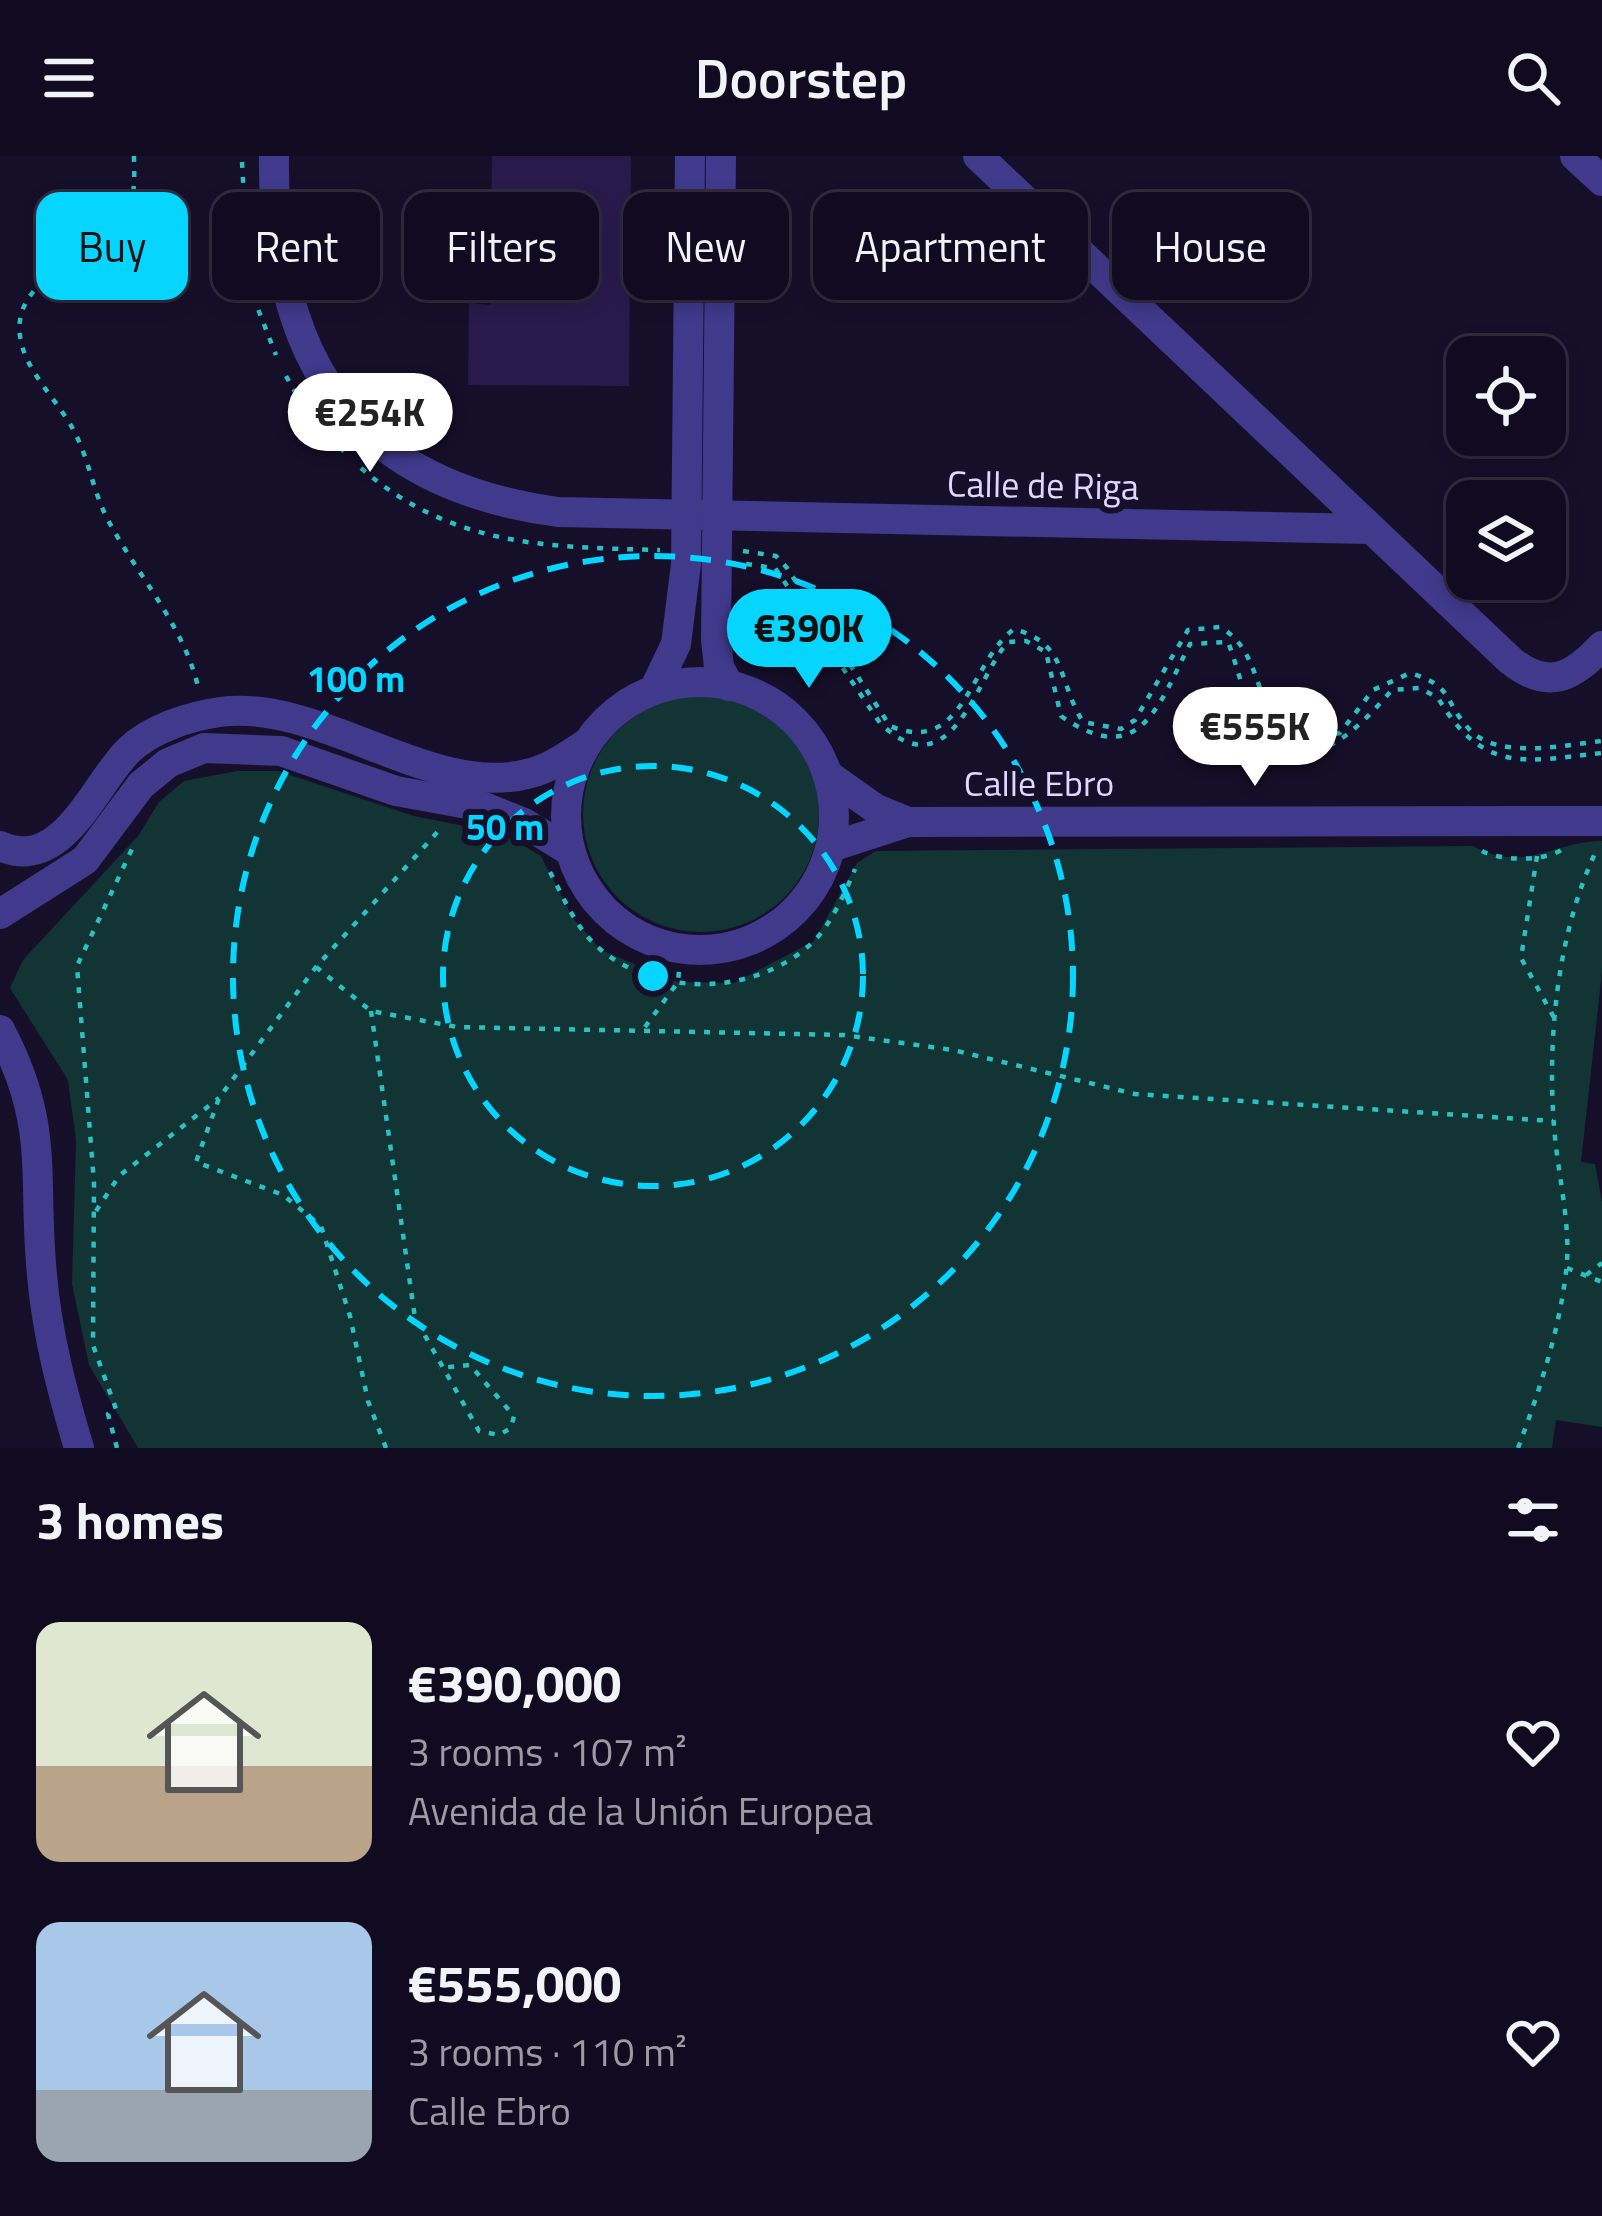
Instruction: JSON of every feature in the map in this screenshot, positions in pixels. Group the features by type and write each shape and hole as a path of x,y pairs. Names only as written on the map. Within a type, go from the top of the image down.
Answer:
{"street":[{"name":"Calle de Riga","path":"274,156 278,265 296,332 347,412 406,462 449,487 504,505 701,518 1369,529"},
{"path":"689,156 701,518 716,640 729,686"},
{"path":"701,518 721,156"},
{"path":"978,156 1369,529 1532,677 1573,675 1602,646"},
{"path":"1575,156 1602,181"},
{"path":"654,690 706,559"},
{"path":"0,846 38,849 61,837 130,749 171,725 205,716 271,712 482,777 530,774 587,743 617,711 654,690 697,682 729,686 778,706 808,737 828,775 844,855 784,921 745,943 702,951 681,948 658,944 618,924 524,823 484,807 396,791 281,751 204,748 168,763 141,785 85,860 0,914"},
{"path":"559,860 572,777 587,743"},
{"name":"Calle Ebro","path":"828,775 876,809 908,822 1593,831"},
{"name":"Calle Ebro","path":"844,855 908,822"},
{"path":"0,1030 35,1116 42,1280 56,1370 79,1448"}],"path":[{"path":"134,156 127,208 93,249 50,279 25,306 19,324 29,363 76,433 106,517 158,600 195,673 205,716"},
{"path":"649,515 649,550 663,565 776,556 890,726 907,733 930,732 958,716 975,674 995,644 1014,629 1037,635 1056,650 1066,695 1083,722 1121,729 1135,719 1188,630 1220,627 1242,645 1258,692 1278,724 1308,738 1340,733 1373,690 1410,674 1448,690 1471,731 1486,741 1516,747 1602,741"},
{"path":"706,559 776,568 880,723 892,735 918,742 943,736 963,722 994,657 1008,642 1026,641 1046,652 1061,716 1086,734 1108,740 1129,735 1153,717 1190,644 1208,639 1228,642 1262,727 1285,745 1327,749 1347,738 1392,690 1402,688 1438,698 1458,732 1498,758 1602,753"},
{"path":"94,1215 118,1176 219,1098 316,967 446,823 430,819"},
{"path":"1518,1448 1540,1391 1567,1268 1553,1121 1557,1023 1566,932 1578,888 1602,840 1593,831"},
{"path":"117,1448 108,1414 116,1409 93,1346 94,1215 77,966 138,836"},
{"path":"1473,846 1494,858 1553,856 1573,842"},
{"path":"559,860 573,918 601,950 643,974 678,982 734,983 814,940 844,855"},
{"path":"1537,856 1521,958 1557,1023"},
{"path":"643,1029 678,982 681,948"},
{"path":"316,967 371,1011 457,1027 643,1029 888,1041 953,1050 1135,1094 1553,1121"},
{"path":"371,1011 416,1318 439,1368 479,1431 499,1436 511,1428 514,1416 506,1402 470,1365 439,1368"},
{"path":"219,1098 196,1162 283,1195 320,1226 350,1316 368,1401 386,1448"},
{"path":"1586,1276 1602,1263"},
{"path":"1567,1268 1602,1282"}],"green space":[{"path":"701,696 746,705 784,731 810,769 819,814 810,859 784,897 746,923 701,932 656,923 618,897 592,859 583,814 592,769 618,731 656,705"},
{"path":"237,771 278,771 414,816 504,834 541,856 573,918 601,950 678,982 734,983 814,941 857,863 876,851 1473,846 1491,854 1524,857 1602,841 1602,971 1581,1162 1595,1164 1602,1202 1602,1427 1556,1420 1552,1448 138,1448 89,1365 72,1284 76,1140 68,1080 10,988 23,960 138,836 159,802 184,781"}],"building":[{"path":"492,156 631,156 631,192 623,192 629,386 468,385 469,303 599,300 599,192 492,192"}]}
